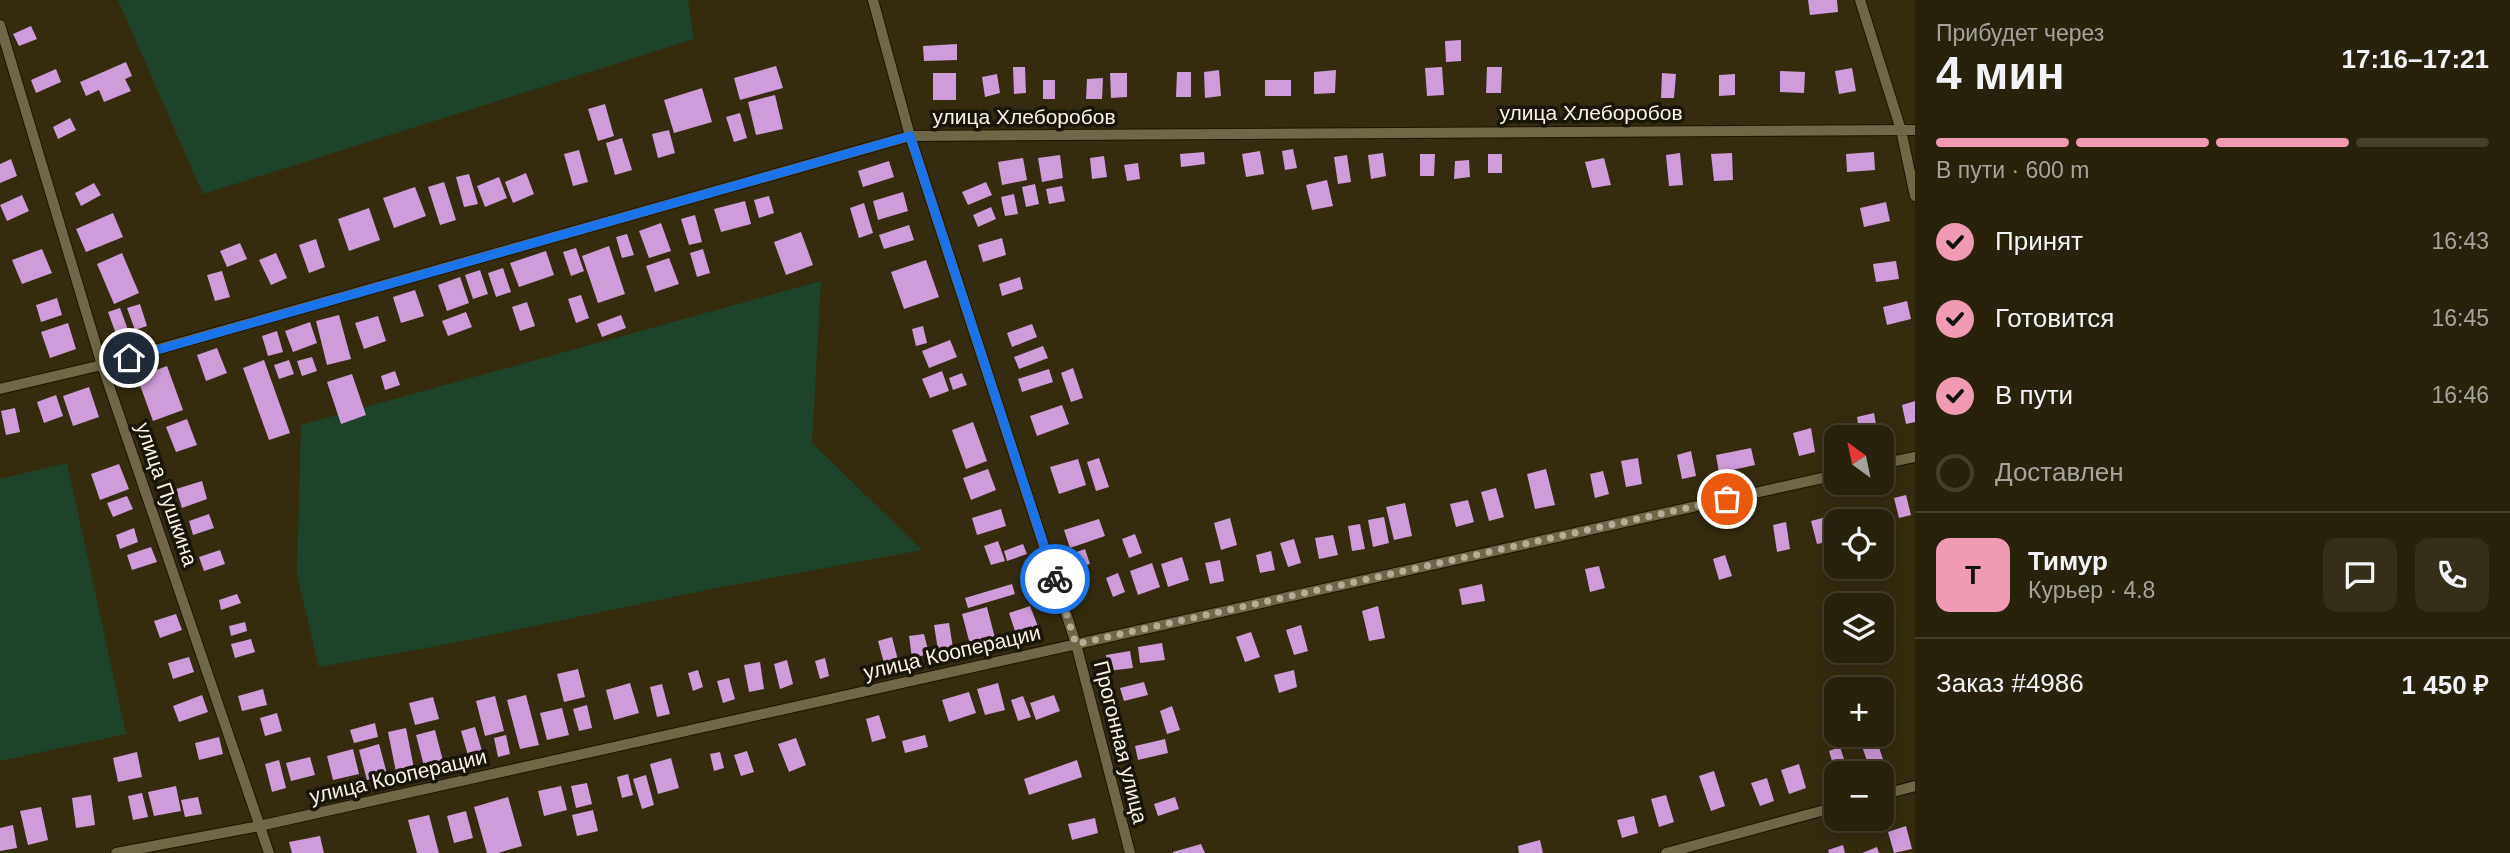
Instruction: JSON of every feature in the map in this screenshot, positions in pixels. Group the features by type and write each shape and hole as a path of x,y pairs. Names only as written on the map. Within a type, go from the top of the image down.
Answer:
{"street":[{"name":"Прогонная улица","path":"873,0 910,136 1076,644 1130,853"},
{"path":"1860,0 1901,130 1915,196"},
{"name":"улица Пушкина","path":"0,25 102,365 268,853"},
{"name":"улица Хлеборобов","path":"0,389 102,365 910,136 1915,130"},
{"path":"1894,461 1915,457"},
{"name":"улица Кооперации","path":"116,853 260,826 1824,478"},
{"path":"1894,792 1915,786"},
{"path":"1666,853 1824,810"}],"green space":[{"path":"118,0 688,0 694,39 203,194"},
{"path":"821,281 812,443 922,550 319,667 297,575 301,425"},
{"path":"67,463 126,734 0,761 0,479"}],"building":[{"path":"1808,0 1837,0 1838,12 1810,15"},
{"path":"31,26 37,39 19,46 13,34"},
{"path":"1461,40 1461,61 1446,62 1445,41"},
{"path":"957,44 957,60 924,61 923,46"},
{"path":"126,62 132,76 125,79 131,91 104,102 99,90 86,96 80,82"},
{"path":"776,66 783,88 740,100 734,78"},
{"path":"1013,67 1025,67 1026,93 1014,94"},
{"path":"1442,67 1444,95 1427,96 1425,68"},
{"path":"1487,67 1502,67 1501,93 1486,93"},
{"path":"1852,68 1856,91 1839,94 1835,71"},
{"path":"56,69 61,82 36,93 31,80"},
{"path":"1219,70 1221,96 1205,98 1204,72"},
{"path":"1336,70 1335,93 1314,94 1314,72"},
{"path":"1780,71 1805,72 1804,93 1780,92"},
{"path":"1177,72 1191,72 1191,97 1176,97"},
{"path":"933,73 956,73 956,100 933,100"},
{"path":"1110,73 1127,73 1127,97 1111,98"},
{"path":"1662,73 1676,74 1674,98 1661,98"},
{"path":"997,74 1000,93 985,97 982,77"},
{"path":"1735,74 1735,95 1719,96 1719,75"},
{"path":"1103,78 1102,99 1086,99 1087,79"},
{"path":"1043,80 1055,80 1055,99 1043,99"},
{"path":"1265,80 1291,80 1291,96 1265,96"},
{"path":"702,88 712,122 674,133 664,100"},
{"path":"775,95 783,129 756,135 748,102"},
{"path":"605,104 614,136 598,141 588,109"},
{"path":"740,113 747,138 734,142 726,117"},
{"path":"70,118 76,130 58,139 53,127"},
{"path":"669,130 675,153 658,158 652,134"},
{"path":"622,138 632,170 615,175 606,143"},
{"path":"1293,149 1297,168 1285,170 1282,151"},
{"path":"579,150 588,182 573,186 564,154"},
{"path":"1260,151 1264,174 1246,177 1242,154"},
{"path":"1204,152 1205,164 1181,167 1180,154"},
{"path":"1874,152 1875,170 1847,172 1846,154"},
{"path":"1383,153 1386,176 1371,179 1368,155"},
{"path":"1680,153 1683,185 1669,186 1666,155"},
{"path":"1732,153 1733,180 1714,181 1711,154"},
{"path":"1420,154 1435,154 1434,176 1420,176"},
{"path":"1488,154 1502,154 1502,173 1488,173"},
{"path":"1060,155 1063,178 1042,182 1038,158"},
{"path":"1347,155 1351,182 1338,184 1334,157"},
{"path":"1104,156 1107,177 1092,179 1090,158"},
{"path":"1023,158 1027,180 1002,185 998,162"},
{"path":"1604,158 1611,185 1592,188 1585,162"},
{"path":"11,159 17,176 0,183 0,164"},
{"path":"1469,160 1470,177 1454,179 1455,161"},
{"path":"889,161 894,177 863,187 858,171"},
{"path":"1138,163 1140,179 1127,181 1124,165"},
{"path":"526,173 534,194 513,203 505,182"},
{"path":"469,174 478,204 464,207 456,177"},
{"path":"499,177 507,198 485,207 477,186"},
{"path":"1327,180 1333,206 1312,210 1306,185"},
{"path":"444,182 456,220 440,225 428,187"},
{"path":"986,182 992,195 968,205 962,192"},
{"path":"94,183 101,195 81,206 75,193"},
{"path":"1035,184 1039,204 1026,207 1022,187"},
{"path":"1062,186 1065,201 1049,204 1046,189"},
{"path":"415,187 426,216 394,228 383,198"},
{"path":"903,192 908,211 878,220 873,201"},
{"path":"1014,194 1018,214 1005,216 1001,197"},
{"path":"22,195 29,211 7,221 0,205"},
{"path":"769,196 774,213 759,218 754,200"},
{"path":"745,201 751,224 721,232 714,209"},
{"path":"1886,202 1890,221 1864,227 1860,208"},
{"path":"864,203 873,233 859,238 850,208"},
{"path":"991,207 996,219 978,227 973,215"},
{"path":"369,208 380,240 349,251 338,219"},
{"path":"113,213 123,237 86,252 76,229"},
{"path":"695,215 702,242 689,245 681,219"},
{"path":"661,223 671,251 649,258 639,231"},
{"path":"909,225 914,240 884,249 879,235"},
{"path":"801,232 813,265 786,275 774,242"},
{"path":"627,234 634,255 622,258 616,237"},
{"path":"1002,238 1006,255 983,262 978,245"},
{"path":"316,239 325,267 309,273 299,245"},
{"path":"240,243 247,259 227,267 220,251"},
{"path":"609,246 625,294 598,303 582,256"},
{"path":"576,248 584,271 571,276 563,252"},
{"path":"42,249 52,273 22,284 12,260"},
{"path":"703,249 710,273 697,277 690,253"},
{"path":"546,251 554,275 519,287 510,263"},
{"path":"122,253 139,293 114,304 97,264"},
{"path":"276,253 287,278 271,285 259,260"},
{"path":"669,258 679,284 655,292 646,266"},
{"path":"926,260 939,297 904,309 891,272"},
{"path":"1896,261 1899,279 1876,282 1873,264"},
{"path":"503,268 511,292 496,297 488,273"},
{"path":"480,270 488,294 473,299 465,275"},
{"path":"222,271 230,297 215,301 207,275"},
{"path":"460,277 469,303 447,311 438,285"},
{"path":"1020,277 1023,289 1002,296 999,284"},
{"path":"415,290 424,316 401,323 393,297"},
{"path":"581,295 589,318 576,323 568,299"},
{"path":"57,298 62,315 41,322 36,305"},
{"path":"1907,301 1911,319 1887,325 1883,307"},
{"path":"527,302 535,326 520,331 512,307"},
{"path":"140,304 147,326 135,330 127,308"},
{"path":"120,308 128,330 116,334 108,312"},
{"path":"466,312 472,327 448,336 442,321"},
{"path":"339,315 351,359 327,365 316,321"},
{"path":"621,315 626,328 602,337 597,324"},
{"path":"378,316 386,341 364,349 355,323"},
{"path":"310,322 317,343 293,352 285,331"},
{"path":"68,323 76,349 50,358 41,332"},
{"path":"1032,324 1037,337 1012,347 1007,333"},
{"path":"923,326 927,343 916,346 912,329"},
{"path":"277,331 283,352 268,356 262,336"},
{"path":"950,340 957,357 929,368 922,351"},
{"path":"1043,346 1048,358 1019,369 1014,357"},
{"path":"217,348 227,373 206,381 197,355"},
{"path":"312,357 317,371 302,376 297,361"},
{"path":"264,360 290,433 269,440 243,368"},
{"path":"289,360 294,374 279,379 274,365"},
{"path":"167,366 183,410 153,421 137,377"},
{"path":"1073,368 1083,398 1071,402 1061,373"},
{"path":"1049,369 1053,382 1022,392 1018,379"},
{"path":"395,371 400,385 385,390 381,376"},
{"path":"942,371 949,391 930,398 922,379"},
{"path":"962,373 967,385 953,390 949,378"},
{"path":"352,374 366,415 341,424 327,382"},
{"path":"89,387 99,417 73,426 63,396"},
{"path":"56,395 63,416 44,423 37,402"},
{"path":"1915,401 1915,422 1906,424 1902,405"},
{"path":"1062,405 1069,424 1037,436 1030,416"},
{"path":"15,408 20,432 6,435 1,411"},
{"path":"1874,413 1876,425 1858,425 1857,417"},
{"path":"187,419 197,445 176,452 166,427"},
{"path":"973,422 987,461 966,469 952,430"},
{"path":"1811,428 1815,452 1799,456 1793,433"},
{"path":"1751,448 1755,465 1719,473 1716,455"},
{"path":"1691,451 1696,476 1682,479 1677,455"},
{"path":"1099,458 1109,487 1096,491 1087,462"},
{"path":"1638,458 1642,484 1626,487 1621,461"},
{"path":"1078,459 1086,485 1059,494 1050,467"},
{"path":"119,464 129,489 100,500 91,474"},
{"path":"988,469 996,490 971,500 963,478"},
{"path":"1546,469 1555,505 1535,509 1527,474"},
{"path":"1603,471 1609,494 1595,498 1590,474"},
{"path":"202,481 207,499 182,508 176,489"},
{"path":"1496,488 1504,517 1489,521 1481,492"},
{"path":"1906,495 1911,515 1899,518 1894,498"},
{"path":"127,496 133,509 113,517 107,503"},
{"path":"1468,500 1474,522 1456,527 1450,504"},
{"path":"1405,503 1412,536 1394,540 1386,507"},
{"path":"1001,509 1006,526 977,535 972,518"},
{"path":"209,514 214,528 193,535 189,521"},
{"path":"1384,517 1389,543 1373,547 1368,520"},
{"path":"1230,518 1237,545 1221,550 1214,523"},
{"path":"1824,518 1824,543 1817,544 1811,521"},
{"path":"1099,519 1105,536 1070,548 1064,530"},
{"path":"1786,522 1790,549 1777,552 1773,525"},
{"path":"1360,524 1365,549 1352,551 1348,526"},
{"path":"134,528 138,542 120,549 116,535"},
{"path":"1135,534 1142,553 1129,558 1122,539"},
{"path":"1333,535 1338,555 1319,559 1315,538"},
{"path":"1294,539 1301,563 1288,567 1280,543"},
{"path":"998,541 1005,561 991,565 984,546"},
{"path":"1023,544 1027,554 1007,561 1004,551"},
{"path":"151,547 157,562 132,570 127,555"},
{"path":"1085,549 1090,564 1076,568 1071,554"},
{"path":"220,550 225,564 204,571 199,557"},
{"path":"1271,551 1275,570 1260,573 1256,555"},
{"path":"1725,555 1732,576 1719,580 1713,559"},
{"path":"1182,557 1189,580 1168,587 1161,564"},
{"path":"1220,560 1224,581 1210,584 1205,563"},
{"path":"1152,563 1160,587 1138,595 1130,571"},
{"path":"1599,566 1605,588 1590,592 1585,569"},
{"path":"1118,573 1125,592 1113,597 1106,578"},
{"path":"1012,584 1015,594 968,608 965,598"},
{"path":"1482,584 1485,601 1462,605 1459,589"},
{"path":"237,594 241,603 221,610 219,600"},
{"path":"1030,606 1039,629 1017,637 1009,613"},
{"path":"1378,606 1385,638 1369,641 1362,611"},
{"path":"987,607 996,642 971,648 962,614"},
{"path":"176,614 182,630 160,638 154,621"},
{"path":"245,622 247,631 231,636 229,626"},
{"path":"949,623 953,648 938,650 934,625"},
{"path":"1301,625 1308,651 1294,655 1286,630"},
{"path":"1251,632 1260,657 1245,662 1236,637"},
{"path":"924,634 929,654 912,658 909,636"},
{"path":"892,637 898,660 884,663 878,641"},
{"path":"251,639 255,652 235,658 231,644"},
{"path":"1162,643 1165,660 1140,663 1138,647"},
{"path":"1130,651 1133,668 1108,671 1106,655"},
{"path":"189,657 194,672 173,679 168,663"},
{"path":"825,658 829,676 820,679 815,661"},
{"path":"787,660 793,684 780,689 774,664"},
{"path":"760,662 764,689 749,692 744,665"},
{"path":"578,669 585,697 564,702 557,674"},
{"path":"698,670 703,687 693,691 688,673"},
{"path":"1294,670 1297,687 1279,693 1274,675"},
{"path":"729,678 735,699 723,703 717,681"},
{"path":"1144,682 1148,695 1124,701 1120,688"},
{"path":"630,683 639,713 614,720 606,690"},
{"path":"998,683 1005,710 985,715 977,689"},
{"path":"662,684 670,714 657,717 650,687"},
{"path":"263,689 267,705 242,711 238,696"},
{"path":"969,692 976,713 949,722 942,700"},
{"path":"202,695 208,712 179,722 173,706"},
{"path":"526,695 539,745 520,749 507,700"},
{"path":"1054,695 1060,711 1036,720 1030,703"},
{"path":"495,696 504,731 485,736 476,701"},
{"path":"1023,696 1031,717 1018,721 1011,700"},
{"path":"433,697 439,719 415,725 409,703"},
{"path":"587,705 592,728 579,731 573,709"},
{"path":"1172,706 1180,730 1167,734 1160,711"},
{"path":"562,708 569,735 547,740 540,713"},
{"path":"277,713 282,731 265,736 260,718"},
{"path":"879,715 886,738 872,742 866,719"},
{"path":"375,723 378,737 354,743 350,730"},
{"path":"475,727 482,751 468,755 461,731"},
{"path":"406,728 414,768 396,772 388,732"},
{"path":"435,730 443,761 424,766 416,735"},
{"path":"506,735 510,754 498,757 494,738"},
{"path":"925,735 928,747 905,753 902,741"},
{"path":"219,737 223,754 199,760 195,743"},
{"path":"796,738 806,765 789,772 778,744"},
{"path":"1165,739 1168,753 1138,760 1135,746"},
{"path":"379,744 387,774 367,780 359,750"},
{"path":"1840,747 1845,761 1832,761 1829,751"},
{"path":"1862,747 1879,747 1884,761 1867,761"},
{"path":"353,749 359,774 333,780 327,756"},
{"path":"747,751 754,772 741,776 734,755"},
{"path":"137,752 142,777 118,782 113,758"},
{"path":"720,752 724,768 714,771 710,754"},
{"path":"310,757 315,775 291,781 286,763"},
{"path":"671,758 679,788 658,794 650,764"},
{"path":"279,760 286,788 272,792 265,764"},
{"path":"1077,760 1082,777 1029,795 1024,779"},
{"path":"1799,764 1806,788 1789,794 1781,770"},
{"path":"1714,771 1725,806 1711,811 1699,776"},
{"path":"628,774 633,795 622,798 617,777"},
{"path":"646,775 654,805 642,809 633,779"},
{"path":"1767,778 1774,801 1760,806 1751,783"},
{"path":"587,783 592,804 576,808 571,786"},
{"path":"176,786 181,811 154,816 148,792"},
{"path":"561,786 567,810 544,816 538,791"},
{"path":"142,793 148,817 133,820 128,796"},
{"path":"91,795 95,825 76,828 72,798"},
{"path":"1666,795 1674,822 1659,827 1651,799"},
{"path":"198,797 202,814 185,817 181,800"},
{"path":"508,797 522,846 498,853 487,853 474,807"},
{"path":"1175,797 1179,809 1158,816 1154,804"},
{"path":"41,807 48,840 28,845 20,811"},
{"path":"593,810 598,831 577,836 572,815"},
{"path":"466,811 473,838 454,843 447,816"},
{"path":"429,815 439,853 417,853 408,820"},
{"path":"1634,816 1638,833 1622,838 1617,820"},
{"path":"1095,818 1098,833 1072,840 1068,824"},
{"path":"13,825 17,848 0,851 0,828"},
{"path":"1906,826 1912,849 1894,853 1888,832"},
{"path":"320,836 324,853 292,853 289,842"},
{"path":"1540,840 1543,853 1519,853 1518,846"},
{"path":"1201,844 1205,853 1173,853 1173,852"},
{"path":"1843,845 1845,853 1829,853 1828,850"},
{"path":"1877,847 1879,853 1862,853"}],"way so far":[{"path":"1055,579 1076,644 1727,499"}],"route":[{"path":"129,358 910,136 1055,579"}]}
